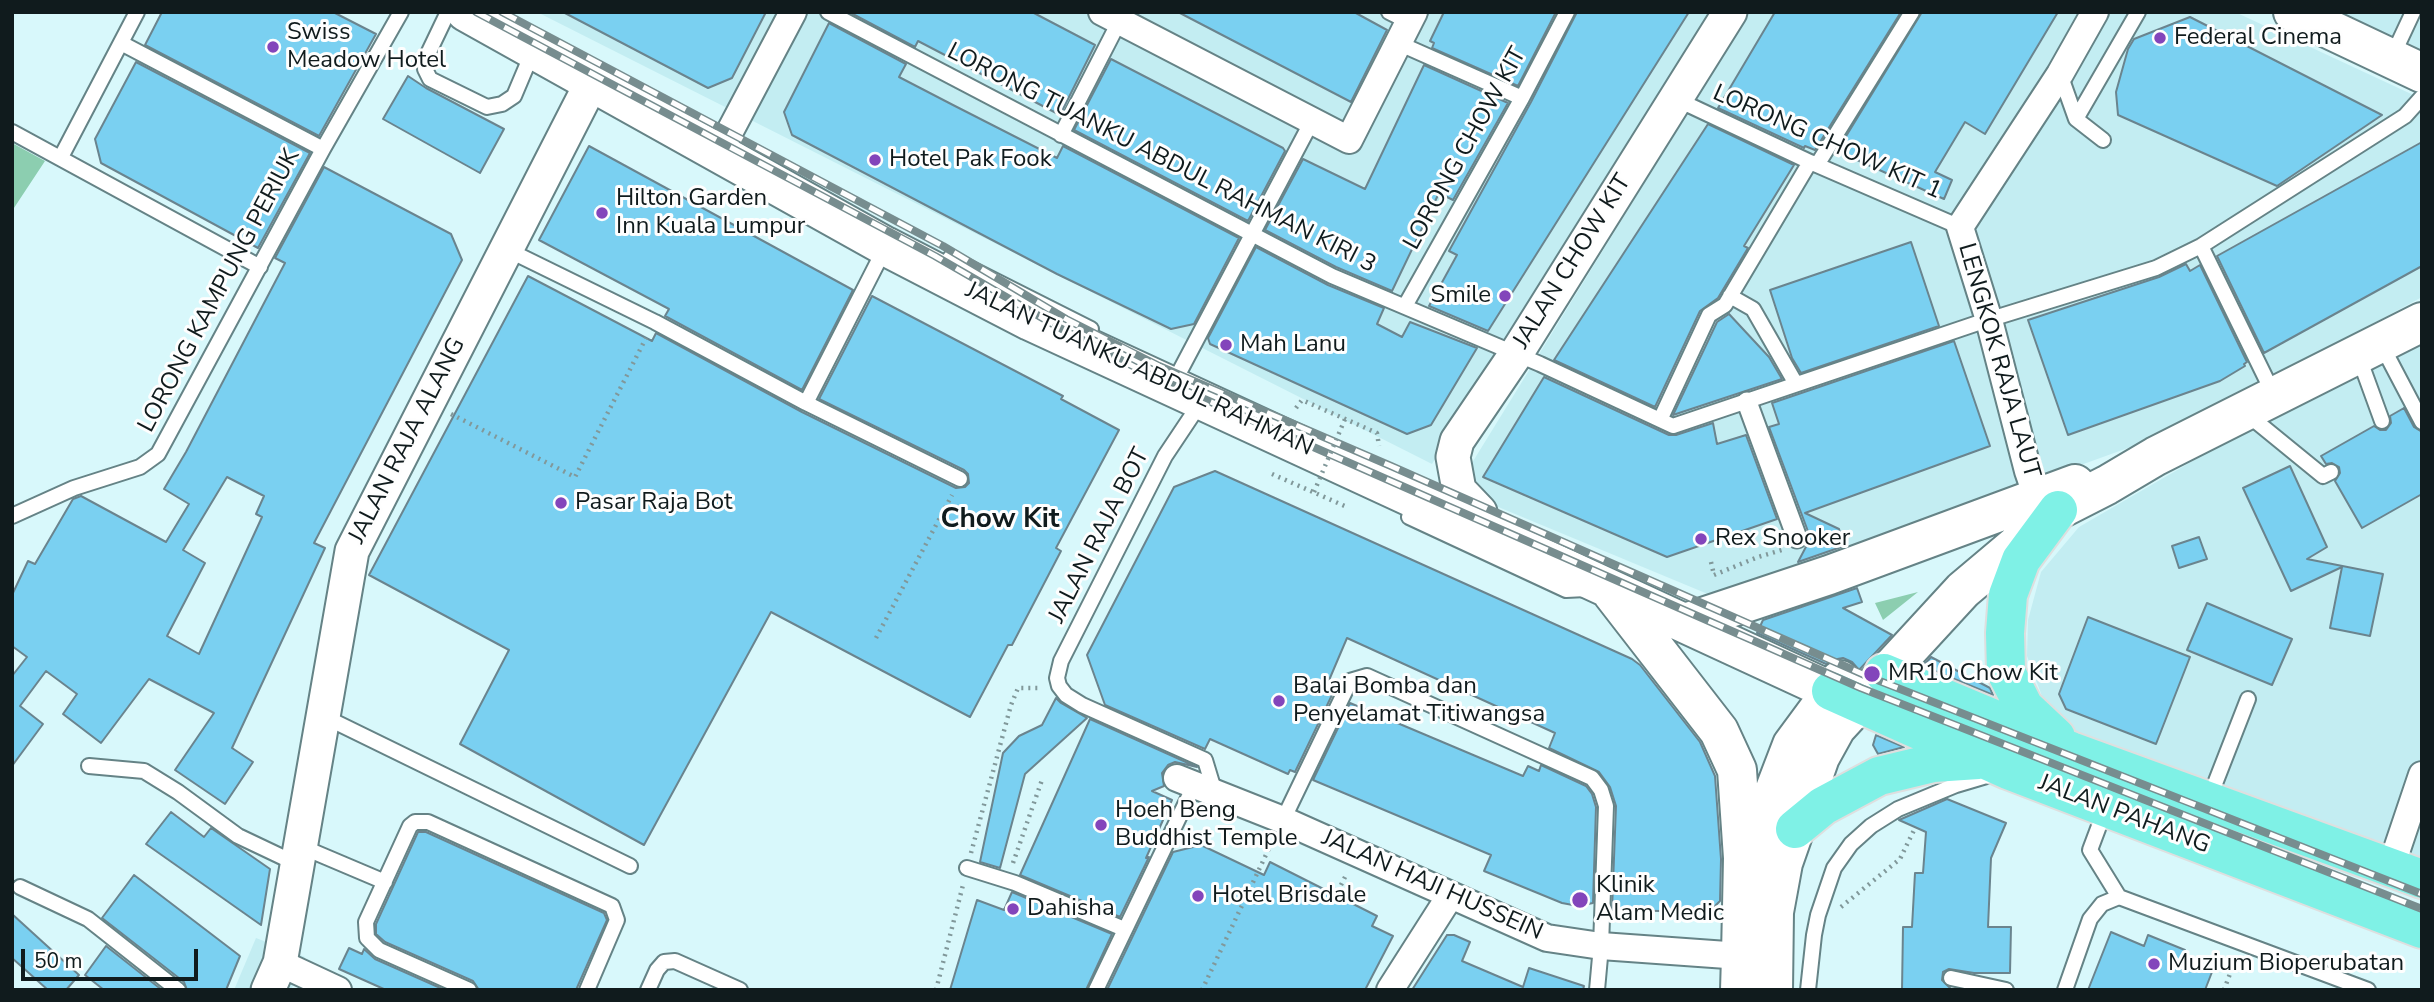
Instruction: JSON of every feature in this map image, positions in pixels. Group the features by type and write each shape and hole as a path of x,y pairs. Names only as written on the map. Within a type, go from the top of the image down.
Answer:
{"main road":[{"name":"JALAN TUANKU ABDUL RAHMAN","path":"466,12 731,159 878,235 937,273 1030,321 1170,383 1369,487 1608,588 1845,698"},
{"path":"2293,12 2406,65"},
{"path":"1369,487 1480,512 1616,575 1670,616 1829,575 2107,485 2156,456 2422,322"},
{"path":"1763,974 1755,853 1767,810 1792,746 1845,698 1884,673 2048,504"},
{"path":"2048,504 2021,560 2008,596 2006,672 2024,707 2071,751"},
{"path":"1608,588 1719,731 1737,770 1743,858 1763,974"},
{"name":"JALAN PAHANG","path":"1884,673 2071,751 2406,873"},
{"path":"1763,974 1780,875 1820,757 1836,728 1845,698"},
{"name":"JALAN PAHANG","path":"1845,698 2105,809 2422,929"},
{"path":"1795,829 1823,806 1880,776 1933,763 1998,765"}],"street":[{"path":"731,159 793,12"},
{"name":"JALAN CHOW KIT","path":"1480,512 1458,490 1453,457 1457,441 1516,354 1730,12"},
{"name":"LENGKOK RAJA LAUT","path":"2048,504 2028,471 1989,320 1960,227 2060,74 2095,12"},
{"path":"1115,15 1349,140 1402,23"},
{"name":"JALAN RAJA ALANG","path":"274,976 299,855 321,716 342,616 352,551 592,82"},
{"path":"1746,402 1792,543"},
{"path":"2406,873 2422,775"},
{"name":"JALAN HAJI HUSSEIN","path":"1196,786 1283,820 1547,938 1763,974"},
{"path":"1390,990 1450,896"},
{"path":"274,976 338,990"}],"lane":[{"path":"61,157 137,12"},
{"name":"LORONG KAMPUNG PERIUK","path":"12,516 74,488 140,467 158,454 323,149 401,12"},
{"path":"448,12 426,58 425,69 430,79 487,107 502,104 514,96 534,50"},
{"name":"LORONG TUANKU ABDUL RAHMAN KIRI 3","path":"828,12 1332,276 1516,354 1660,420"},
{"name":"LORONG CHOW KIT","path":"1405,306 1567,12"},
{"path":"1912,12 1813,163 1725,306 1709,315 1660,420 1673,426 1989,320 2156,268 2201,246 2405,116 2422,97"},
{"path":"2076,119 2138,12"},
{"path":"2406,65 2413,12"},
{"path":"1061,135 1115,15"},
{"path":"1402,23 1522,98"},
{"path":"121,43 323,149"},
{"path":"2060,74 2076,119 2103,140"},
{"name":"LORONG CHOW KIT 1","path":"1675,99 1960,227"},
{"name":"JALAN RAJA BOT","path":"1196,786 1205,760 1083,705 1066,695 1059,687 1057,678 1061,661 1165,456 1170,383 1312,121"},
{"path":"12,132 260,267"},
{"path":"731,159 771,169 830,198"},
{"path":"806,403 878,235"},
{"path":"2201,246 2259,404 2323,476 2331,472"},
{"path":"506,249 960,479"},
{"path":"937,273 949,258 1102,334"},
{"path":"1730,296 1753,309 1796,384"},
{"path":"2369,348 2382,421"},
{"path":"2369,348 2422,422"},
{"path":"1283,820 1350,681 1367,676 1592,778 1601,790 1606,806 1597,990"},
{"path":"2209,800 2248,699"},
{"path":"321,716 630,866"},
{"path":"1808,990 1818,915 1834,868 1851,844 1871,826 1898,809 1998,765"},
{"path":"89,766 144,771 238,836 385,882"},
{"path":"1096,990 1196,786"},
{"path":"2105,809 2090,850 2119,897 2368,990"},
{"path":"469,990 374,946 368,938 366,922 410,826 423,820 612,906 617,920 587,990"},
{"path":"967,868 1006,880 1124,929"},
{"path":"20,887 88,919 178,990"},
{"path":"2065,990 2090,919 2102,904 2119,897"},
{"path":"648,990 657,970 664,962 675,961 740,990"},
{"path":"1951,978 2006,990"}],"path":[{"path":"428,402 575,477 654,322"},
{"path":"1296,408 1301,400 1377,433 1379,446"},
{"path":"1314,492 1345,419"},
{"path":"1272,474 1347,507"},
{"path":"876,638 960,479"},
{"path":"1714,575 1792,543"},
{"path":"936,990 1011,705 1018,688"},
{"path":"1006,880 1043,777"},
{"path":"1202,990 1283,820"},
{"path":"1840,908 1900,859 1915,828"},
{"path":"2224,990 2241,942"}],"shaded area":[{"path":"537,12 1711,12 1432,464"},
{"path":"1750,12 2235,12 2422,99 2422,297 2175,431 1715,597 1467,494 1467,471"},
{"path":"2324,12 2422,12 2422,56"},
{"path":"2422,328 2422,872 2081,741 2049,715 2027,656 2028,620 2041,572 2079,527"},
{"path":"256,938 305,957 291,990 234,990"}],"green space":[{"path":"12,143 45,161 12,211"},
{"path":"1918,592 1883,620 1875,603"}],"building":[{"path":"162,12 333,12 376,34 319,136 145,45"},
{"path":"563,12 766,12 732,78 708,88"},
{"path":"849,12 1032,12 1095,45 1060,115 918,41 915,47"},
{"path":"1178,12 1354,12 1387,30 1351,102"},
{"path":"1444,12 1556,12 1518,86 1432,48 1434,43 1430,41"},
{"path":"1577,12 1689,12 1488,331 1429,306 1457,255 1449,251"},
{"path":"1775,12 1901,12 1815,150 1805,146 1804,148 1718,108"},
{"path":"1922,12 2058,12 1985,134 1965,122 1935,172 1952,180 1944,199 1837,151"},
{"path":"2190,17 2382,115 2277,186 2118,115 2116,92 2128,49 2134,39"},
{"path":"829,23 906,64 899,77 1057,158 1063,146 1239,238 1194,324 1171,329 1057,274 792,135 784,112"},
{"path":"1111,59 1283,148 1285,151 1248,221 1074,130"},
{"path":"136,62 310,153 258,248 101,163 95,139"},
{"path":"1424,65 1508,103 1453,200 1439,193 1392,291 1336,267 1265,230 1303,159 1365,189"},
{"path":"408,76 504,129 480,173 383,119"},
{"path":"1708,124 1794,165 1744,246 1748,248 1718,298 1700,311 1655,407 1554,360"},
{"path":"2422,142 2422,266 2264,353 2217,256"},
{"path":"589,146 853,290 802,390 665,316 669,309 539,240"},
{"path":"324,167 451,234 462,260 314,543 325,548 232,748 253,762 225,804 175,770 214,713 149,679 101,743 63,714 77,694 46,671 20,706 43,724 12,766 12,676 27,657 12,646 12,595 28,561 35,564 73,499 81,496 166,542 189,504 164,489 285,263 275,258","holes":["227,477 264,496 256,514 262,517 199,654 167,636 205,563 183,550"]},
{"path":"1911,242 1939,326 1801,373 1792,358 1770,290"},
{"path":"1256,247 1328,285 1384,308 1377,324 1402,337 1410,322 1477,348 1431,425 1407,434 1210,344 1208,338"},
{"path":"2186,264 2190,271 2200,265 2247,362 2245,366 2220,381 2068,435 2028,320 2159,277"},
{"path":"528,276 652,341 656,333 802,412 956,488 965,487 969,483 968,474 964,470 819,399 872,296 1063,396 1061,399 1119,430 1056,548 1061,551 1012,645 1008,645 970,717 771,612 644,845 460,744 509,650 369,575"},
{"path":"1729,314 1769,357 1782,379 1673,415 1717,322"},
{"path":"1954,341 1990,446 1805,513 1839,529 1844,546 1798,562 1809,541 1809,534 1769,427 1779,424 1772,403"},
{"path":"1544,377 1669,435 1713,423 1717,444 1746,435 1777,519 1667,557 1483,477"},
{"path":"2404,408 2414,427 2422,432 2422,494 2362,528 2335,481 2340,473 2339,467 2332,463 2326,464 2321,456 2374,426 2386,430 2391,423 2390,416"},
{"path":"2290,466 2327,547 2307,559 2383,574 2370,636 2330,628 2342,567 2291,591 2243,488"},
{"path":"1215,471 1632,659 1640,665 1700,742 1715,776 1721,859 1720,901 1709,912 1612,910 1616,806 1610,787 1599,772 1549,748 1555,733 1347,638 1324,692 1332,695 1295,772 1290,770 1288,774 1210,739 1205,749 1105,705 1087,655 1174,487"},
{"path":"2199,537 2207,559 2179,568 2172,546"},
{"path":"1857,588 1862,602 1843,608 1892,635 1859,670 1852,662 1843,658 1826,664 1757,633 1763,620"},
{"path":"2207,603 2292,639 2272,685 2187,650"},
{"path":"2088,617 2190,657 2156,744 2066,709 2059,694"},
{"path":"1931,657 1990,688 1993,695 1923,666"},
{"path":"1056,698 1087,718 1025,774 1000,868 980,862 1003,753 1019,736 1042,725"},
{"path":"1350,703 1523,776 1528,766 1539,771 1541,765 1586,786 1596,807 1593,903 1578,906 1562,903 1484,871 1491,855 1313,780"},
{"name":"Hoeh Beng Buddhist Temple","path":"1090,719 1197,767 1175,762 1168,765 1162,773 1164,786 1152,791 1172,800 1146,858 1149,857 1120,917 1020,875"},
{"path":"1876,735 1904,747 1878,754 1873,745"},
{"path":"1947,799 2006,823 1991,858 1988,927 2011,927 2010,973 1974,973 1949,969 1943,972 1942,980 1952,990 1902,990 1903,927 1912,927 1915,873 1923,873 1926,832 1899,820"},
{"path":"171,812 204,837 211,828 270,869 261,925 146,844"},
{"path":"418,832 426,832 604,913 607,920 576,990 479,990 473,981 385,942 376,934 376,924"},
{"path":"1201,845 1264,875 1270,862 1377,916 1372,926 1393,936 1365,990 1107,990 1173,852"},
{"path":"134,875 240,956 226,990 187,990 184,982 102,918"},
{"path":"1012,892 1112,934 1086,990 950,990 977,900 1004,910"},
{"path":"12,914 79,975 66,990 48,990 12,958"},
{"path":"2111,932 2144,946 2148,935 2185,950 2181,960 2212,972 2205,990 2088,990"},
{"path":"1447,935 1470,942 1462,961 1523,987 1529,968 1584,986 1583,990 1412,990"},
{"path":"106,946 162,990 104,990 85,975"},
{"path":"349,948 362,954 364,949 375,959 445,990 386,990 339,969"}],"railway":[{"path":"476,12 935,256 1058,327 1152,376 1861,688 2422,909"},
{"path":"502,12 943,246 1066,319 1159,366 1867,676 2422,894"}],"place":[{"name":"Federal Cinema","path":"2160,38"},
{"name":"Swiss Meadow Hotel","path":"273,47"},
{"name":"Hotel Pak Fook","path":"875,160"},
{"name":"Hilton Garden Inn Kuala Lumpur","path":"602,213"},
{"name":"Smile","path":"1505,296"},
{"name":"Mah Lanu","path":"1226,345"},
{"name":"Pasar Raja Bot","path":"561,503"},
{"name":"Rex Snooker","path":"1701,539"},
{"name":"MR10 Chow Kit","path":"1872,674"},
{"name":"Balai Bomba dan Penyelamat Titiwangsa","path":"1279,701"},
{"name":"Hoeh Beng Buddhist Temple","path":"1101,825"},
{"name":"Hotel Brisdale","path":"1198,896"},
{"name":"Klinik Alam Medic","path":"1580,900"},
{"name":"Dahisha","path":"1013,909"},
{"name":"Muzium Bioperubatan","path":"2154,964"}],"district":[{"name":"Chow Kit","path":"1000,520"}]}
